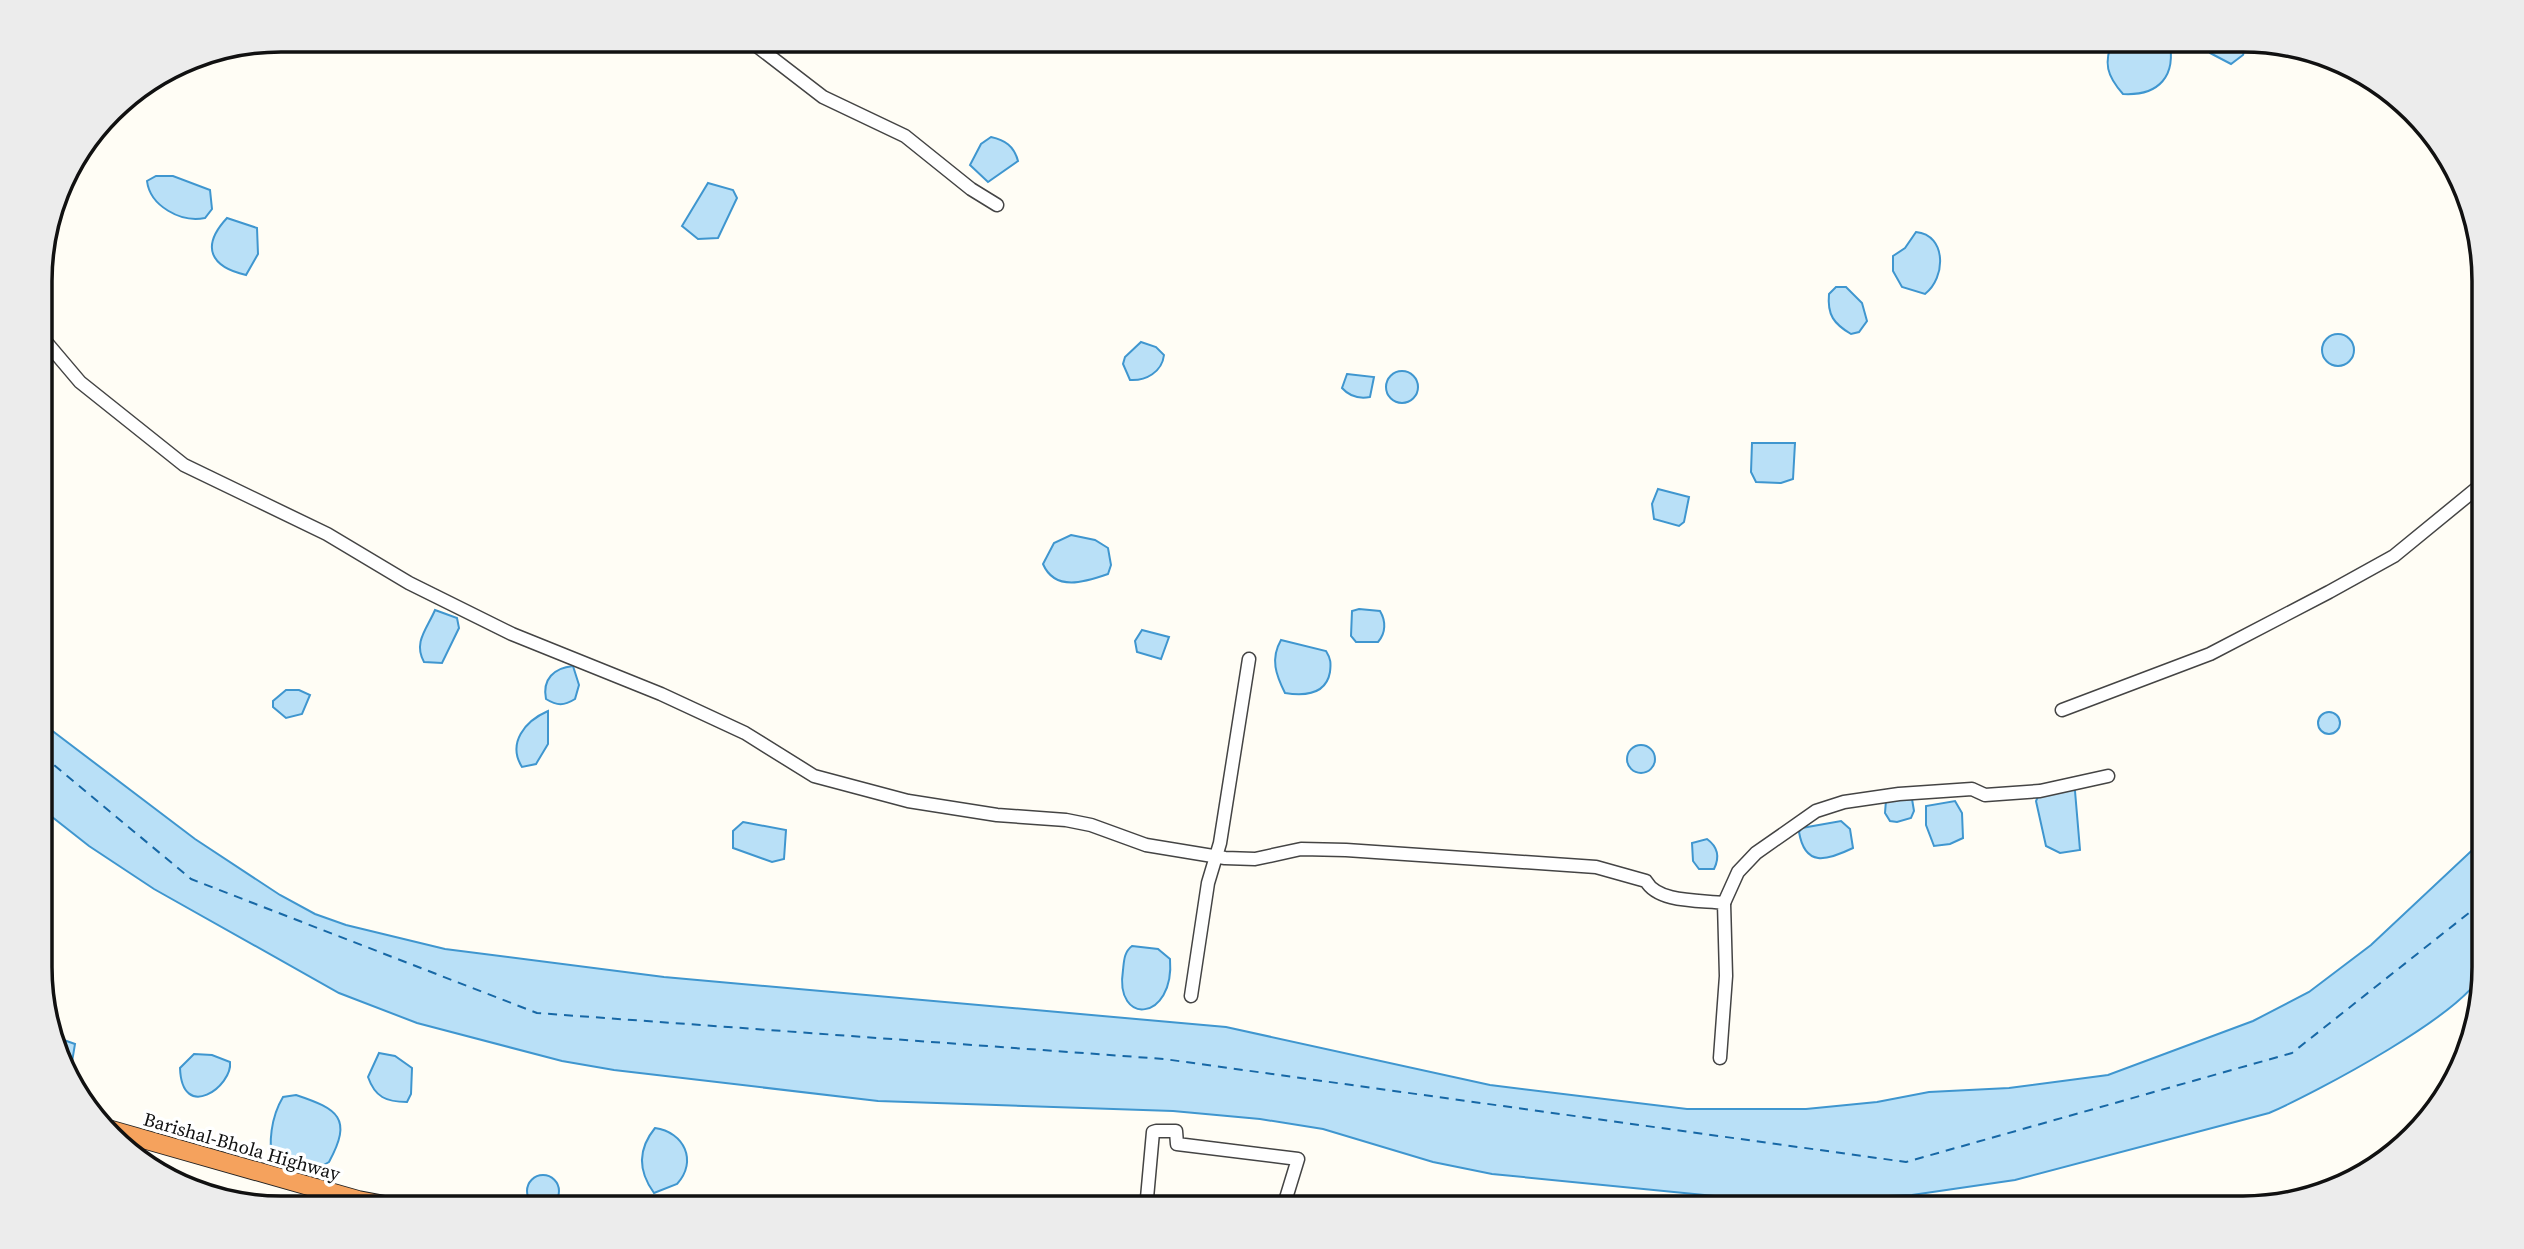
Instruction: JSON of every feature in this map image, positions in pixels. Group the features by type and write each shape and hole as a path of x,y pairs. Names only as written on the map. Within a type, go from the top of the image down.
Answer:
{"highway":[{"name":"Barishal-Bhola Highway","path":"125,1134 344,1196"}],"street":[{"path":"765,52 823,97 905,136 971,189 997,205"},
{"path":"53,350 80,382 184,465 327,534 409,583 512,634 661,694 745,733 814,776 908,801 996,815 1066,820 1091,825 1146,845 1244,860 1301,849 1566,864 1617,871 1646,881 1651,890 1662,896 1724,903"},
{"path":"2062,710 2210,654 2318,598 2395,556 2472,492"},
{"path":"1191,996 1208,883 1217,854 1249,659"},
{"path":"1720,1058 1726,976 1724,903 1738,872 1756,853 1816,811 1844,802 1899,794 1972,789 1985,795 2040,791 2108,776"},
{"path":"1147,1196 1153,1132 1176,1131 1177,1144 1298,1159 1287,1196"}],"water":[{"path":"2109,52 2171,53 2170,64 2162,81 2155,87 2136,94 2123,94 2113,81 2108,69"},
{"path":"2210,52 2244,52 2231,64"},
{"path":"991,137 1008,144 1018,161 988,182 970,165 981,144"},
{"path":"156,176 173,176 210,190 212,209 205,218 196,219 168,211 149,190 147,181"},
{"path":"708,183 733,190 737,198 718,238 698,239 682,226"},
{"path":"227,218 257,228 258,254 246,275 224,267 213,254 214,238"},
{"path":"1916,232 1933,241 1940,258 1937,278 1925,294 1902,287 1893,271 1893,256 1905,248"},
{"path":"1836,287 1846,287 1862,303 1867,321 1859,332 1851,334 1833,318 1829,308 1829,294"},
{"path":"2338,334 2350,338 2354,350 2350,362 2338,366 2326,362 2322,350 2326,338"},
{"path":"1141,342 1156,347 1164,355 1163,361 1152,374 1142,379 1130,380 1123,364 1125,357"},
{"path":"1402,371 1413,376 1418,387 1413,398 1402,403 1391,398 1386,387 1391,376"},
{"path":"1347,374 1374,377 1370,397 1355,397 1342,388"},
{"path":"1752,443 1795,443 1793,479 1781,483 1756,482 1751,472"},
{"path":"1658,489 1689,497 1684,522 1679,526 1654,519 1652,504"},
{"path":"1071,535 1095,540 1108,548 1111,565 1108,574 1080,582 1063,582 1048,573 1043,564 1054,543"},
{"path":"435,610 457,618 459,628 442,663 424,662 420,648 422,636"},
{"path":"1352,611 1380,611 1384,627 1378,642 1356,642 1351,636"},
{"path":"1142,630 1169,637 1161,659 1137,652 1135,641"},
{"path":"1281,640 1326,651 1330,659 1330,672 1328,680 1319,690 1307,694 1285,693 1275,660"},
{"path":"573,666 579,685 575,699 561,704 546,699 546,686 551,676 560,669"},
{"path":"286,690 299,690 310,695 302,714 286,718 273,707 273,701"},
{"path":"548,711 548,744 536,764 522,767 516,750 521,734 532,721"},
{"path":"2325,712 2333,712 2340,719 2340,727 2333,734 2325,734 2318,727 2318,719"},
{"path":"52,731 195,839 280,895 315,914 346,925 445,949 664,977 1226,1027 1490,1085 1687,1109 1806,1109 1877,1102 1929,1092 2009,1088 2108,1075 2253,1021 2309,992 2371,945 2472,850 2472,968 2471,989 2423,1028 2319,1089 2269,1113 2015,1180 1912,1195 1715,1196 1492,1174 1433,1162 1323,1129 1260,1119 1173,1111 878,1101 614,1070 562,1061 417,1023 339,993 154,889 89,846 52,817"},
{"path":"1641,745 1651,749 1655,759 1651,769 1641,773 1631,769 1627,759 1631,749"},
{"path":"2068,786 2075,791 2080,850 2060,853 2046,846 2036,801 2040,792"},
{"path":"1912,799 1914,811 1911,818 1890,821 1885,813 1886,800"},
{"path":"1955,801 1962,813 1963,838 1950,844 1934,846 1926,825 1926,806"},
{"path":"1841,821 1850,829 1853,848 1826,858 1812,856 1806,851 1799,832 1802,828"},
{"path":"743,822 786,830 784,859 772,862 733,848 733,831"},
{"path":"1707,839 1716,849 1716,865 1714,869 1699,869 1693,861 1692,843"},
{"path":"1132,946 1158,949 1170,959 1169,980 1163,995 1155,1005 1145,1009 1135,1008 1127,1001 1123,988 1124,960"},
{"path":"65,1040 75,1044 72,1060"},
{"path":"379,1053 395,1056 412,1068 411,1094 407,1102 382,1097 371,1084 368,1077"},
{"path":"194,1054 212,1055 230,1062 224,1081 207,1095 197,1097 189,1094 183,1085 180,1068"},
{"path":"296,1095 331,1111 340,1125 340,1135 329,1162 301,1173 288,1172 273,1166 271,1148 273,1122 279,1105 283,1097"},
{"path":"655,1128 674,1135 685,1149 687,1157 683,1175 677,1184 654,1193 645,1177 642,1160 645,1144"},
{"path":"537,1176 549,1176 558,1185 558,1196 528,1196 528,1185"}],"ferry route":[{"path":"52,764 191,879 537,1013 1164,1059 1906,1162 2292,1053 2472,910"}]}
